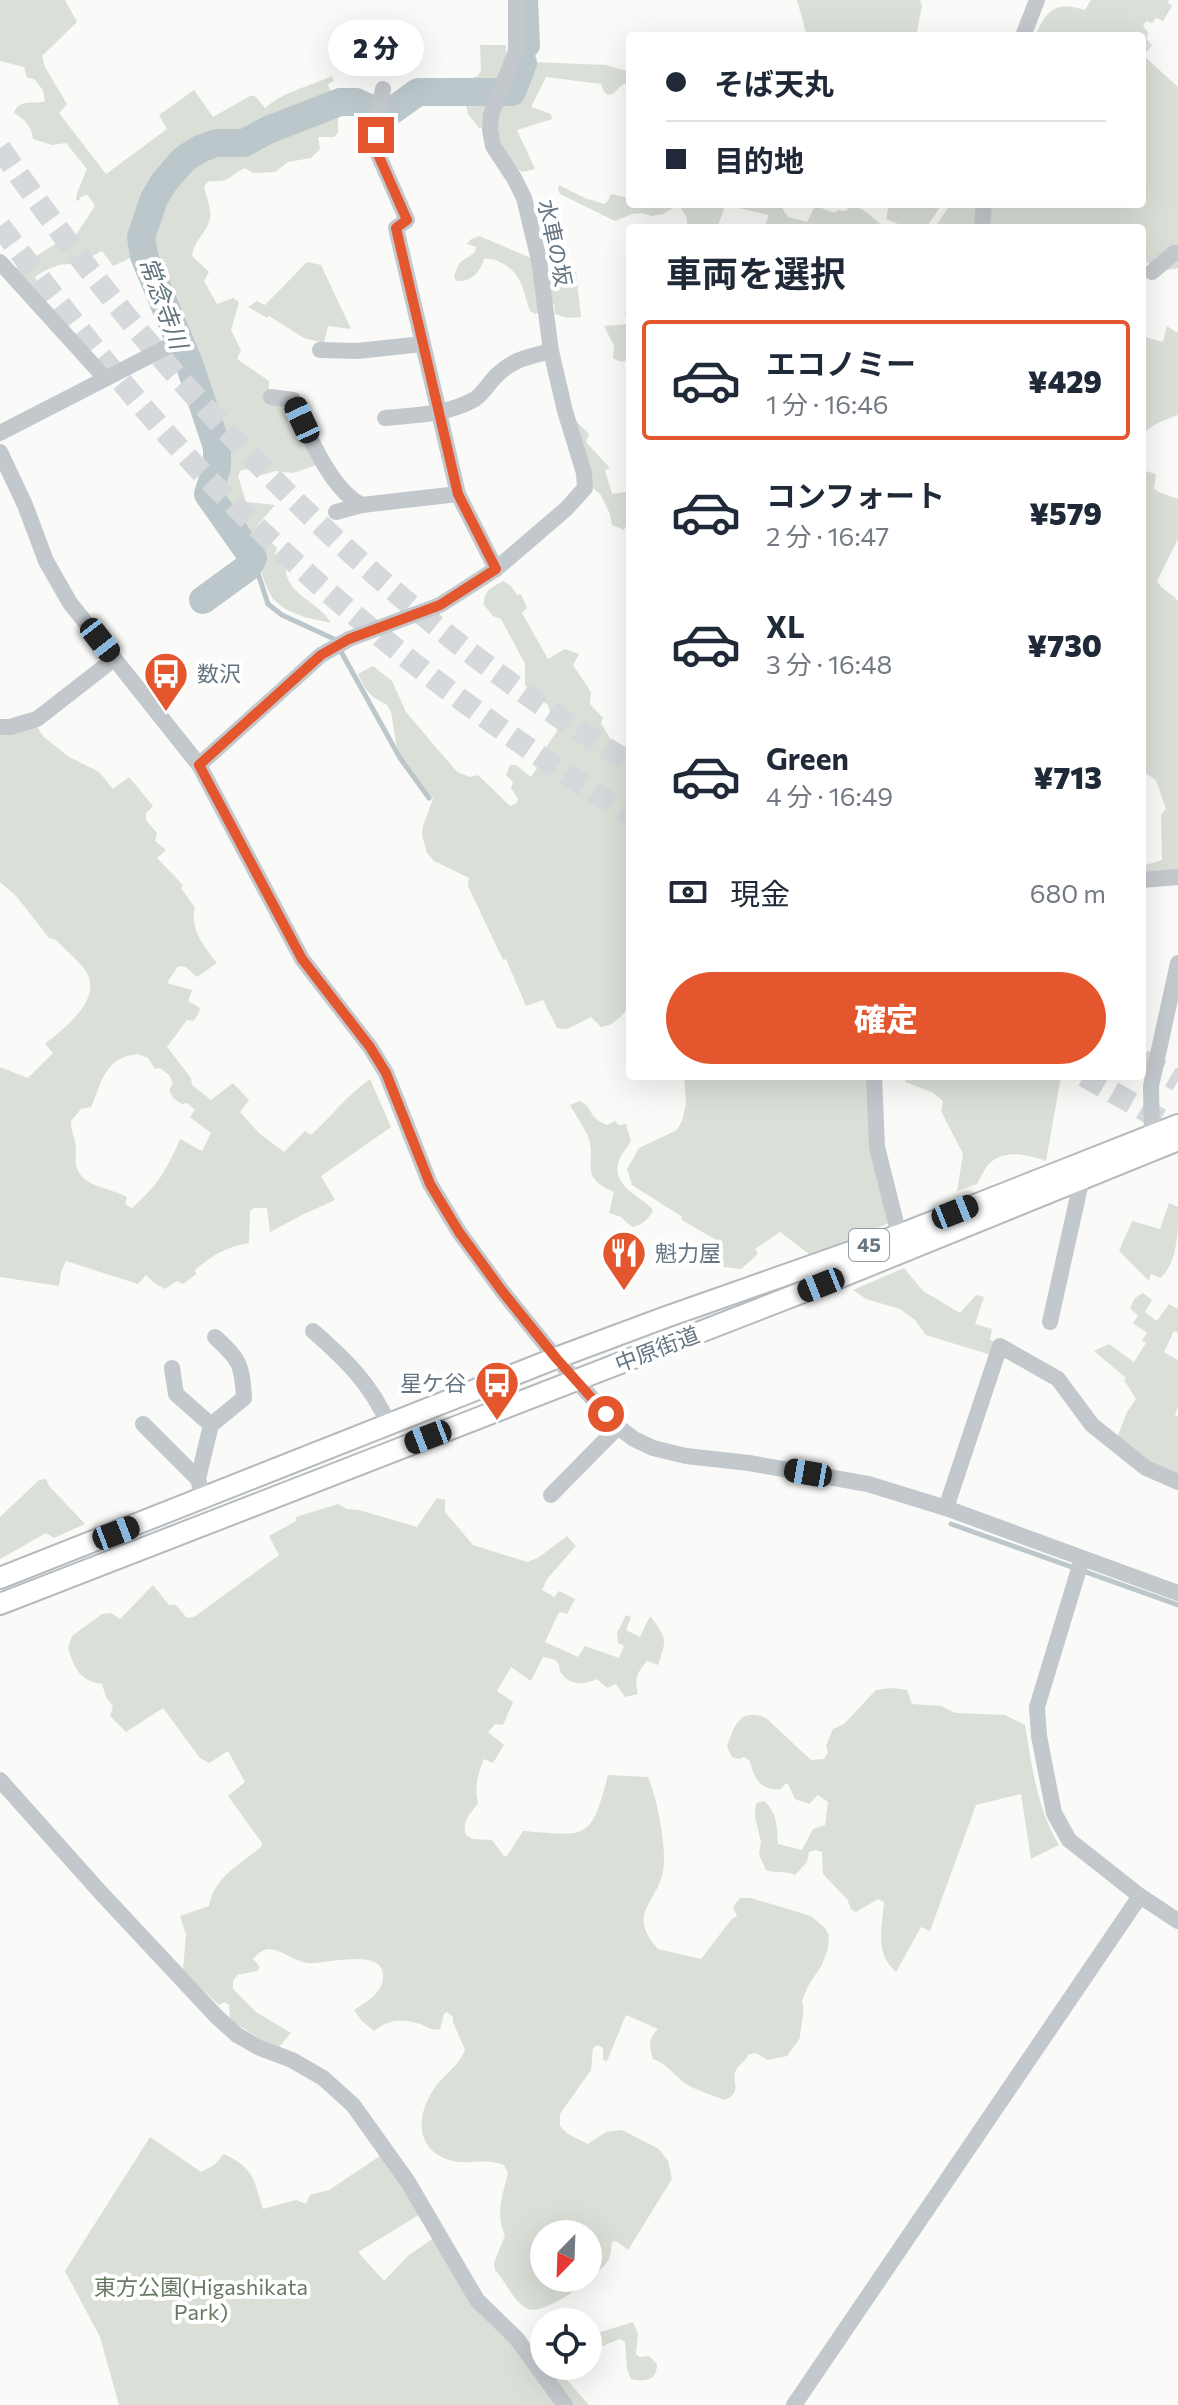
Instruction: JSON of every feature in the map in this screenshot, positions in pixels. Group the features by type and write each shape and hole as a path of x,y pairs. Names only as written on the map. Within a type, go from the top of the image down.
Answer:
{"main road":[{"name":"中原街道","path":"0,1578 201,1488 389,1425 666,1317 899,1235 1178,1125"},
{"name":"中原街道","path":"0,1604 835,1279 1178,1140"}],"street":[{"name":"水車の坂","path":"496,569 566,509 585,488 584,473 551,351 539,260 524,198 493,146 490,130 491,115 516,51 516,0"},
{"path":"1024,32 1034,1"},
{"path":"199,765 321,655 349,639 440,605 496,569 458,494 396,228 407,220 377,152 375,129 383,89"},
{"path":"1152,272 1178,253"},
{"path":"0,262 105,378"},
{"path":"320,350 357,351 423,344"},
{"path":"0,433 171,345"},
{"path":"385,418 439,414 478,397 515,360 551,351"},
{"path":"271,397 293,400 321,460 353,501 362,505"},
{"path":"0,452 25,505 46,561 70,603 199,765 302,959 370,1047 386,1073 430,1184 459,1232 556,1358 618,1427 653,1448 686,1456 749,1463 868,1484 946,1508 1178,1593"},
{"path":"336,512 362,505 458,494"},
{"path":"0,727 37,719 114,659"},
{"path":"1146,880 1178,877"},
{"path":"1152,1134 1151,1086 1178,963"},
{"path":"874,1080 877,1147 899,1235"},
{"path":"1050,1322 1082,1178"},
{"path":"313,1331 345,1360 378,1400 389,1425"},
{"path":"201,1488 211,1425 244,1398 243,1373 236,1357 215,1337"},
{"path":"946,1508 1000,1346 1058,1379 1092,1425 1146,1468 1178,1482"},
{"path":"172,1368 176,1394 211,1425"},
{"path":"143,1424 201,1488"},
{"path":"551,1495 618,1427"},
{"path":"1082,1559 1037,1707 1039,1736 1054,1813 1069,1840 1140,1896 1178,1921"},
{"path":"0,1780 217,2017 237,2035 323,2078 353,2105 408,2182 477,2300 517,2339 565,2405"},
{"path":"794,2405 1140,1896"}],"green space":[{"path":"0,0 65,0 77,22 42,56 45,67 67,104 59,113 106,174 167,129 159,115 194,90 213,117 250,96 255,96 265,108 288,93 332,76 334,81 328,84 332,97 347,99 346,107 338,112 338,133 334,137 318,137 320,149 311,158 288,162 275,172 253,173 245,168 226,180 209,181 204,186 210,219 192,256 209,272 204,281 217,304 233,298 239,302 231,330 241,350 237,359 269,381 269,404 291,404 316,465 293,473 276,471 262,475 250,469 241,470 238,476 246,502 275,505 256,527 277,548 275,555 287,561 286,572 294,588 331,623 304,617 285,609 273,599 251,541 225,512 216,490 222,456 217,429 214,428 178,331 170,336 137,255 113,266 102,251 76,265 60,265 44,271 35,277 39,283 32,288 14,269 59,242 74,238 95,206 88,195 76,200 87,169 66,143 52,145 33,139 27,123 14,113 19,105 45,101 43,90 34,79 27,78 24,67 0,61"},
{"path":"797,0 920,0 922,6 917,32 806,32"},
{"path":"1091,0 1169,0 1167,2 1172,6 1163,21 1156,18 1152,23 1146,21 1143,26 1148,32 1147,39 1152,45 1146,53 1146,32 1037,32 1048,14 1059,7 1085,10"},
{"path":"480,45 506,45 506,61 606,65 626,71 626,84 608,95 601,84 546,77 531,107 551,114 552,119 517,130 535,169 522,172 505,152 497,127 479,128 468,114 461,82 478,76 481,70"},
{"path":"1146,58 1178,87 1178,268 1167,270 1146,262 1146,224 990,224 991,208 1146,208"},
{"path":"559,185 604,204 611,194 626,197 626,208 674,208 663,214 632,214 615,221 560,194"},
{"path":"681,208 724,208 718,224 687,224"},
{"path":"738,208 782,208 788,217 807,222 814,208 835,213 859,208 880,224 765,224 769,215"},
{"path":"888,208 939,208 929,224 898,224 886,219"},
{"path":"948,208 978,208 976,224 937,224"},
{"path":"479,236 531,258 547,271 564,274 576,272 581,317 567,318 555,314 554,304 550,302 542,312 535,314 530,311 515,274 494,260 484,259 474,276 457,281 454,277 458,266 475,252 476,247 467,244"},
{"path":"307,262 321,265 351,329 328,326 324,343 304,338 248,307 257,301 265,305"},
{"path":"626,324 626,361 613,358 614,346 604,326"},
{"path":"1167,326 1178,333 1178,415 1154,425 1146,432 1146,337 1163,342"},
{"path":"572,417 589,434 586,442 610,468 605,470 612,494 626,492 624,530 612,525 601,495 590,485"},
{"path":"1146,471 1156,474 1154,488 1158,492 1178,499 1178,539 1157,581 1178,601 1178,874 1146,876 1146,865 1162,860 1161,815 1166,809 1156,780 1146,774"},
{"path":"503,581 517,595 521,594 527,608 522,613 548,659 565,649 579,654 573,665 591,692 590,704 603,718 601,723 610,742 626,747 626,1010 610,1025 601,1027 591,1017 567,1029 557,1028 543,1000 526,1006 506,959 503,960 468,886 469,878 434,861 427,853 423,826 433,799 397,748 387,705 373,697 358,674 373,666 392,681 406,712 457,772 470,777 478,775 510,806 516,804 518,799 511,788 513,782 506,775 510,765 516,765 531,777 541,762 539,758 561,725 551,716 548,705 525,685 525,664 501,619 493,616 484,605 492,588"},
{"path":"34,723 44,737 69,757 99,772 113,789 129,777 153,806 146,813 146,820 157,833 155,841 166,850 157,858 183,885 181,888 195,908 194,923 199,937 217,963 197,977 186,967 178,966 167,983 192,990 188,1001 200,1008 193,1021 187,1020 167,1047 191,1078 192,1085 211,1100 233,1083 249,1100 240,1112 259,1133 284,1152 305,1131 311,1135 370,1079 391,1127 321,1176 335,1200 270,1232 267,1208 254,1208 250,1211 249,1243 214,1256 183,1284 177,1281 165,1289 146,1275 138,1284 66,1261 59,1286 0,1277 0,1067 28,1078 53,1053 45,1044 85,1004 90,983 80,964 56,940 49,938 17,897 0,882 0,729","holes":["138,1054 148,1058 155,1069 160,1068 169,1075 173,1083 169,1090 173,1098 195,1110 190,1117 211,1133 202,1151 180,1139 160,1177 132,1208 125,1204 127,1197 90,1182 79,1172 71,1121 81,1109 91,1107 111,1065 127,1056"]},
{"path":"684,1080 870,1080 889,1223 827,1250 809,1254 780,1232 755,1249 758,1254 741,1269 724,1267 713,1248 718,1241 632,1185 627,1169 639,1148 677,1130 686,1104"},
{"path":"1060,1080 1046,1161 1011,1154 997,1158 985,1169 977,1184 957,1191 963,1154 941,1111 943,1101 932,1092 905,1082"},
{"path":"580,1101 593,1116 607,1125 615,1121 619,1125 626,1124 631,1141 620,1158 618,1175 627,1188 653,1210 639,1225 632,1227 621,1217 609,1213 614,1192 593,1176 589,1139 570,1105"},
{"path":"1169,1203 1178,1207 1174,1256 1160,1278 1151,1274 1149,1281 1119,1251 1132,1221 1160,1229"},
{"path":"904,1268 923,1291 960,1313 976,1295 984,1297 975,1324 992,1329 990,1340 996,1342 991,1355 926,1335 915,1320 900,1309 866,1299 853,1290"},
{"path":"1143,1293 1152,1300 1145,1312 1157,1321 1169,1304 1178,1309 1178,1333 1174,1331 1164,1352 1178,1360 1178,1406 1175,1415 1178,1417 1178,1475 1145,1460 1117,1438 1136,1399 1124,1380 1126,1378 1094,1351 1109,1344 1134,1362 1146,1343 1142,1340 1147,1333 1133,1323 1138,1316 1130,1308 1135,1298"},
{"path":"46,1479 85,1524 54,1538 46,1533 0,1559 0,1517 39,1480"},
{"path":"437,1498 445,1500 445,1512 473,1545 527,1562 538,1558 567,1536 576,1546 547,1579 542,1590 554,1597 559,1591 575,1599 567,1614 559,1612 545,1642 578,1657 585,1646 619,1658 624,1646 618,1643 617,1633 626,1615 631,1617 626,1630 640,1637 650,1616 664,1639 658,1665 647,1661 637,1676 638,1694 625,1697 616,1684 607,1688 597,1679 583,1683 569,1680 561,1673 558,1662 552,1659 543,1657 531,1681 511,1667 497,1691 513,1702 503,1725 495,1724 488,1732 504,1745 493,1763 484,1759 477,1781 478,1803 466,1822 466,1835 473,1839 492,1840 507,1856 523,1831 561,1834 584,1830 597,1812 608,1775 648,1777 660,1819 664,1863 658,1887 644,1915 644,1924 658,1949 701,1959 737,1916 733,1907 740,1898 751,1898 811,1916 829,1935 822,1965 802,2001 800,2038 787,2056 768,2060 756,2053 749,2054 736,2070 734,2093 725,2100 686,2084 653,2059 650,2043 658,2029 626,2015 607,2061 603,2060 603,2048 598,2045 593,2048 591,2070 560,2114 560,2126 568,2134 588,2144 606,2132 622,2130 659,2149 668,2161 672,2179 628,2250 616,2241 612,2242 608,2261 602,2267 602,2220 530,2220 530,2292 572,2292 543,2308 530,2309 523,2306 495,2270 494,2263 505,2235 500,2212 508,2173 504,2165 449,2160 438,2155 425,2140 422,2120 428,2099 465,2050 453,2017 447,2012 444,2014 440,2029 401,2020 374,2031 354,2010 372,1997 382,1984 382,1969 375,1962 353,1959 308,1963 273,1949 260,1952 253,1959 260,1967 257,1971 237,1975 233,1989 256,2012 291,2033 277,2049 235,2023 230,2018 229,2005 224,2002 219,2005 183,1971 186,1935 180,1916 209,1906 222,1879 261,1847 262,1843 228,1796 245,1782 228,1751 209,1763 200,1758 163,1708 126,1732 110,1716 113,1706 102,1684 83,1677 68,1648 72,1636 102,1614 111,1613 120,1619 153,1585 169,1605 176,1605 187,1618 194,1617 279,1555 269,1536 296,1521 296,1517 338,1504 417,1527"},
{"path":"876,1690 907,1690 912,1704 941,1706 956,1713 1005,1715 1025,1725 1040,1802 1059,1845 1031,1859 1021,1794 976,1805 930,1931 921,1927 896,1972 889,1965 882,1948 884,1902 878,1899 856,1912 851,1909 847,1899 823,1874 822,1852 809,1852 807,1862 795,1875 766,1870 759,1854 761,1842 755,1817 756,1803 764,1801 772,1810 778,1844 802,1850 813,1829 825,1825 828,1802 818,1795 809,1804 795,1799 788,1784 781,1789 763,1786 756,1778 750,1761 744,1757 732,1757 727,1747 739,1721 757,1715 766,1718 811,1760 824,1759 833,1729 844,1724"},
{"name":"東方公園(Higashikata Park)","path":"150,2137 201,2172 214,2165 224,2154 234,2159 251,2176 263,2209 296,2200 306,2204 310,2195 329,2190 383,2154 422,2213 358,2252 384,2281 409,2255 435,2237 475,2301 530,2348 530,2380 567,2380 589,2405 119,2405 100,2337 65,2271"},
{"path":"633,2322 638,2334 636,2354 649,2356 657,2364 655,2374 645,2380 631,2379 625,2342 620,2339 602,2346 602,2332"}],"waterway":[{"name":"常念寺川","path":"524,0 526,45"},
{"name":"常念寺川","path":"203,600 247,568 253,558 208,494 217,467 217,447 190,366 144,256 141,237 154,199 164,182 184,159 200,149 216,143 244,143 268,130 340,102 356,102 381,113 393,110 418,92 512,92 523,63"},
{"path":"253,558 268,604 282,615 334,639 400,758 429,798"},
{"path":"951,1524 1178,1605"}],"tunnel":[{"path":"0,148 134,326 283,489 448,636 537,702 626,760"},
{"path":"0,226 141,405 202,473 280,549 423,671 525,746 626,812"},
{"path":"1146,1062 1178,1081"},
{"path":"1091,1080 1178,1129"}],"place":[{"name":"数沢","path":"166,713"},
{"name":"魁力屋","path":"624,1292"},
{"name":"星ケ谷","path":"497,1422"}],"route":[{"path":"376,135 377,152 407,220 396,228 458,494 496,569 440,605 349,639 321,655 199,765 302,959 370,1047 386,1073 430,1184 459,1232 556,1358 606,1414"}]}
